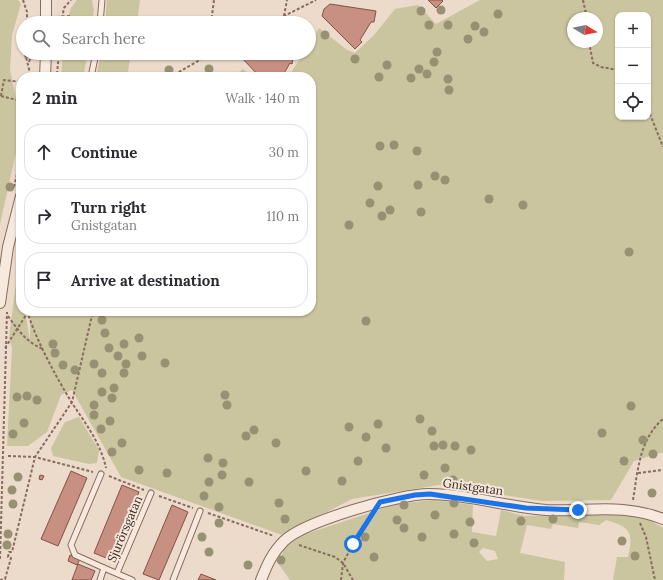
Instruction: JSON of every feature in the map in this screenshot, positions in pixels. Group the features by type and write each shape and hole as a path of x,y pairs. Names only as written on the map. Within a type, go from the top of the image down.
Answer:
{"street":[{"path":"46,0 46,16"},
{"path":"45,72 46,60"},
{"path":"0,303 6,254 16,215"},
{"name":"Gnistgatan","path":"261,580 272,553 285,540 329,519 380,502 415,495 430,494 534,509 607,508 635,510 663,519"}],"lane":[{"path":"101,16 102,0"},
{"path":"92,72 95,60"},
{"path":"101,474 71,545 75,555 132,580"},
{"name":"Sjurörsgatan","path":"117,573 151,493"},
{"path":"173,580 200,511"},
{"path":"100,580 104,568"}],"path":[{"path":"23,0 26,6 27,16"},
{"path":"61,16 64,8 71,0"},
{"path":"212,16 214,0"},
{"path":"284,16 287,0"},
{"path":"284,16 316,0"},
{"path":"583,0 586,12"},
{"path":"590,48 593,63 601,67 615,69"},
{"path":"27,60 30,72"},
{"path":"57,72 58,60"},
{"path":"178,72 197,60"},
{"path":"16,81 4,80 0,96 16,100"},
{"path":"651,117 663,147"},
{"path":"7,315 17,329 34,346 43,349"},
{"path":"0,559 5,348 25,316"},
{"path":"30,316 43,349 103,454 107,469"},
{"path":"0,580 5,579 11,558 8,557 8,552 12,552 36,457 72,402 92,316"},
{"path":"655,580 646,537 633,502 642,450 645,441 663,419"},
{"path":"638,472 663,470"},
{"path":"341,580 343,563 353,544 380,502"},
{"path":"285,540 335,556 343,563 353,580"}],"shaded area":[{"path":"0,0 18,0 21,4 18,16 16,16 12,35 10,70 16,98 16,152 0,224"},
{"path":"77,0 92,0 94,10 93,16 68,16 71,8"},
{"path":"107,0 140,0 138,16 106,16"},
{"path":"480,0 663,0 663,453 634,461 611,500 542,501 439,485 352,499 282,535 121,477 72,390 61,395 47,432 28,446 7,446 12,348 9,338 16,283 16,316 26,316 30,340 30,316 316,316 316,72 291,72 299,60 316,60 316,33 319,28 347,50 355,53 374,35 395,9 418,5 436,24"},
{"path":"62,60 87,60 84,72 61,72"},
{"path":"100,60 130,60 128,72 97,72"},
{"path":"243,69 247,72 239,72"},
{"path":"79,417 99,450 97,463 89,464 53,456 51,448 65,422"},
{"path":"434,500 473,505 472,532 496,536 501,510 524,516 623,514 646,518 663,528 663,580 613,580 617,557 628,557 630,549 630,536 625,528 606,520 599,525 579,522 578,528 553,524 551,529 527,525 520,553 565,562 564,580 290,580 278,563 286,546 303,535 396,504","holes":["483,548 495,551 498,559 487,561 479,552"]}],"building":[{"path":"428,0 442,0 443,1 436,8"},
{"path":"330,4 376,11 374,22 371,22 360,40 362,42 355,49 322,16 324,9"},
{"path":"244,60 293,60 292,64 290,63 285,72 255,72"},
{"path":"71,471 87,478 58,546 41,539"},
{"path":"40,475 44,476 42,480 39,479"},
{"path":"122,485 139,492 111,560 94,553"},
{"path":"172,505 188,512 159,580 143,574"},
{"path":"70,555 80,559 77,565 68,561"},
{"path":"78,564 95,571 91,580 72,580"},
{"path":"201,574 216,580 198,580"}],"route":[{"path":"353,544 373,516 380,502 415,495 430,494 448,496 526,508 578,510"}]}
